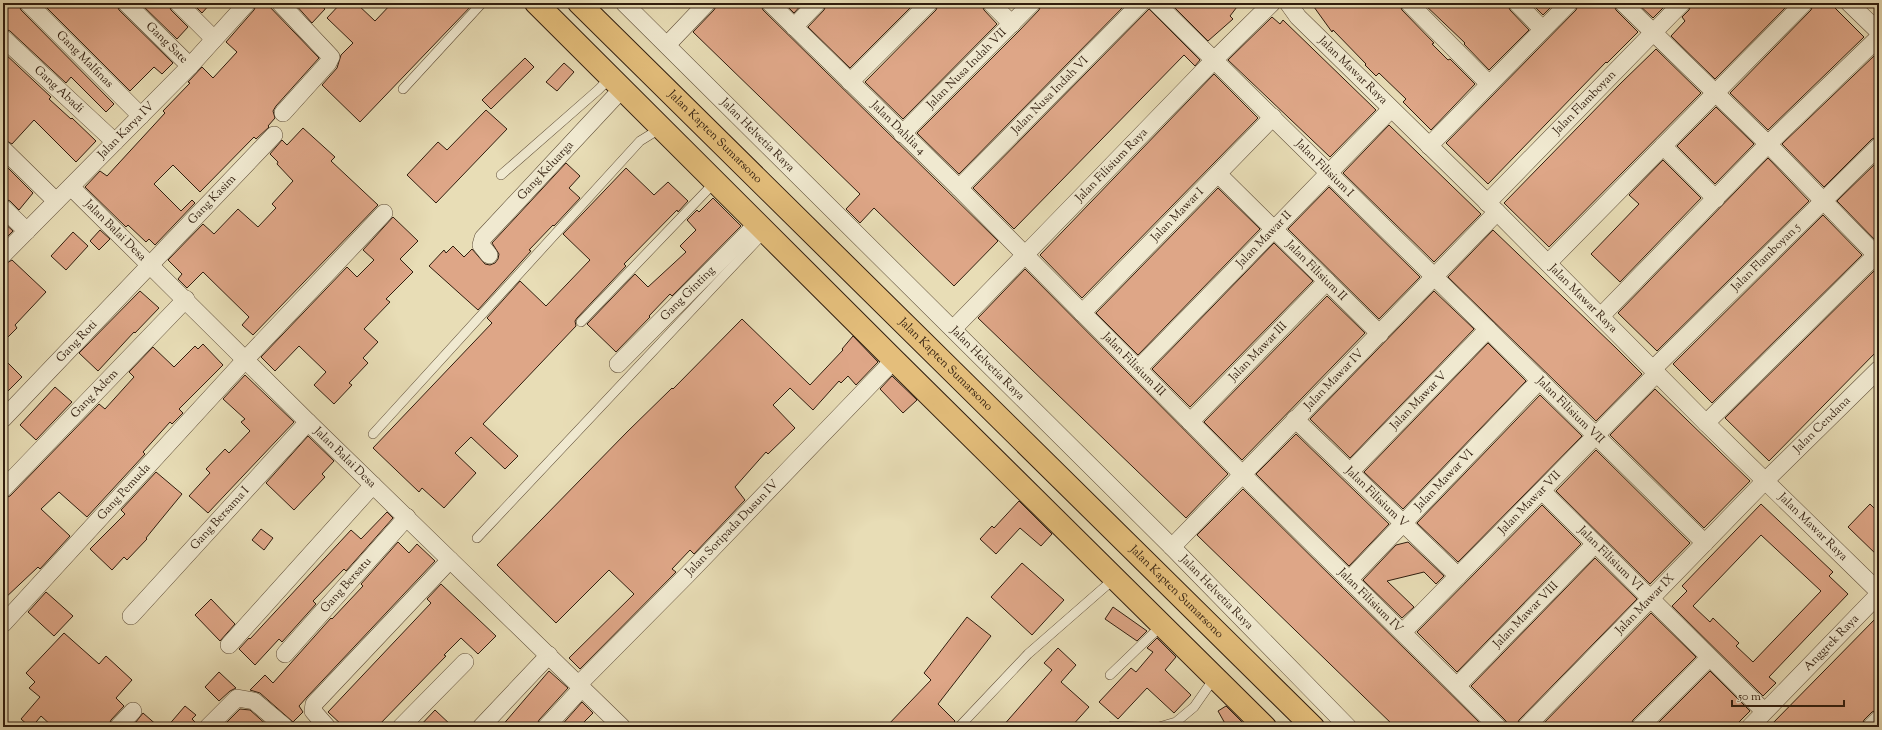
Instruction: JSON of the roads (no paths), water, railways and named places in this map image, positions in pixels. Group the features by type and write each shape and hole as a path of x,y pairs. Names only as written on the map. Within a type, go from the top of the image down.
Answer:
{"highway":[{"path":"536,3 761,228 889,364 1010,474 1265,727"},
{"name":"Jalan Kapten Sumarsono","path":"579,3 1313,727"},
{"path":"1010,474 1033,450"}],"street":[{"name":"Gang Malfinas","path":"28,3 140,116"},
{"name":"Gang Sate","path":"126,3 190,66"},
{"path":"178,3 214,39"},
{"name":"Jalan Karya IV","path":"3,255 190,66 247,3"},
{"path":"280,3 331,57 328,63 283,112"},
{"name":"Jalan Helvetia Raya","path":"624,3 1172,547 1348,727"},
{"path":"667,46 707,3"},
{"name":"Jalan Dahlia 4","path":"770,3 902,134 959,188 1025,256"},
{"path":"794,27 818,3"},
{"path":"850,82 929,3"},
{"path":"991,3 1012,24"},
{"name":"Jalan Nusa Indah VII","path":"902,134 1032,3"},
{"name":"Jalan Nusa Indah VI","path":"959,188 1141,3"},
{"name":"Jalan Filisium I","path":"1156,3 1435,277"},
{"name":"Jalan Filisium Raya","path":"953,329 1214,60 1272,3"},
{"name":"Jalan Mawar Raya","path":"1288,3 1298,17 1492,207 1706,423 1879,593"},
{"path":"1409,3 1489,84"},
{"path":"1516,3 1542,29"},
{"path":"1429,146 1569,3"},
{"path":"1623,3 1716,92 1878,256 1706,423"},
{"name":"Jalan Flamboyan","path":"1492,207 1653,32 1682,3"},
{"path":"1548,263 1804,3"},
{"path":"1849,3 1879,32"},
{"path":"1601,316 1768,144 1879,37"},
{"name":"Gang Abadi","path":"3,38 115,142"},
{"name":"Gang Keluarga","path":"489,255 481,245 483,238 617,83"},
{"name":"Jalan Mawar II","path":"1138,369 1273,228 1330,173 1391,108"},
{"name":"Jalan Mawar I","path":"1082,313 1273,117"},
{"name":"Gang Kasim","path":"151,265 274,135"},
{"path":"1663,146 1716,199"},
{"name":"Jalan Flamboyan 5","path":"1655,371 1824,200 1879,147"},
{"path":"3,149 56,201"},
{"name":"Jalan Filisium II","path":"1218,174 1380,334"},
{"name":"Jalan Balai Desa","path":"70,187 186,299 308,422 622,727"},
{"name":"Jalan Mawar IV","path":"1172,547 1295,419 1435,277 1492,207"},
{"path":"3,208 27,231"},
{"name":"Gang Pemuda","path":"3,624 245,360 384,213"},
{"name":"Gang Ginting","path":"618,364 761,228"},
{"name":"Jalan Filisium III","path":"1025,256 1242,474"},
{"name":"Gang Roti","path":"3,419 151,265"},
{"name":"Jalan Filisium VII","path":"1435,277 1705,544"},
{"name":"Jalan Mawar III","path":"1190,422 1327,281"},
{"name":"Gang Adem","path":"3,489 186,299"},
{"name":"Jalan Mawar V","path":"1350,472 1488,329"},
{"name":"Jalan Soripada Dusun IV","path":"546,727 580,687 889,364"},
{"name":"Jalan Cendana","path":"1765,481 1879,368"},
{"name":"Jalan Mawar VII","path":"1402,632 1596,436 1655,371"},
{"name":"Jalan Mawar VI","path":"1349,580 1540,380"},
{"name":"Jalan Filisium V","path":"1295,419 1458,576"},
{"name":"Gang Bersama I","path":"131,616 308,422"},
{"name":"Jalan Filisium IV","path":"1242,474 1498,727"},
{"name":"Jalan Mawar IX","path":"1526,727 1765,481"},
{"path":"229,645 373,485"},
{"name":"Jalan Filisium VI","path":"1542,491 1708,658 1764,711"},
{"name":"Gang Bersatu","path":"285,654 407,517"},
{"name":"Jalan Mawar VIII","path":"1457,686 1595,544"},
{"path":"327,727 313,711 314,704 450,560"},
{"name":"Anggrek Raya","path":"1750,727 1879,593"},
{"path":"481,727 549,655"},
{"path":"1640,727 1708,658"},
{"path":"401,727 465,662"},
{"path":"208,727 238,698 254,701 284,727"},
{"path":"118,727 133,711"},
{"path":"1871,727 1879,719"}],"lane":[{"path":"403,89 482,3"},
{"path":"501,175 598,90 617,83"},
{"path":"373,434 640,140 662,128"},
{"path":"581,322 715,182"},
{"path":"477,538 761,228"},
{"path":"959,727 1028,654 1115,578"},
{"path":"1110,675 1162,625"},
{"path":"1159,727 1176,722 1194,707 1214,677"},
{"path":"1112,726 1142,727"}]}
